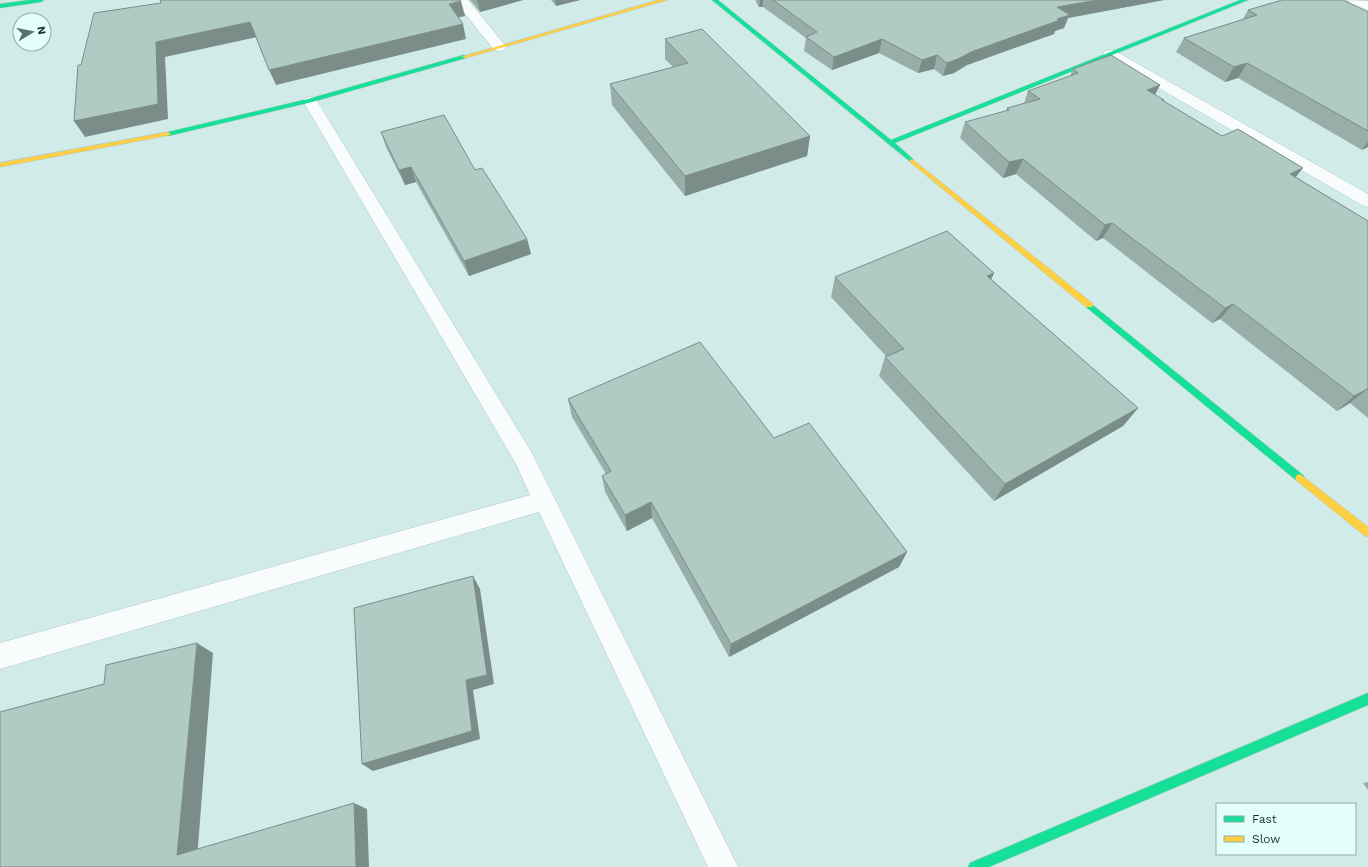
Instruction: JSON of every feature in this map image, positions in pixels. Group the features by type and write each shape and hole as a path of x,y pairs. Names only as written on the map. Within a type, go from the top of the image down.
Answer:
{"street":[{"path":"0,6 41,0"},
{"path":"461,0 499,47"},
{"path":"0,165 178,132 310,101 664,0"},
{"path":"715,0 1368,533"},
{"path":"890,143 1245,0"},
{"path":"1355,0 1368,6"},
{"path":"1110,54 1368,201"},
{"path":"974,867 1368,700"}],"lane":[{"path":"310,101 524,459 723,867"},
{"path":"0,656 544,501"}],"building":[{"path":"160,0 460,0 461,1 449,4 463,24 269,70 250,22 156,42 158,104 74,121 78,65 81,65 94,13 161,3"},
{"path":"773,0 1098,0 1057,7 1070,15 971,52 947,63 937,55 922,60 882,39 834,57 806,37 817,32"},
{"path":"1282,0 1343,0 1368,12 1368,131 1247,63 1234,67 1184,38 1257,15 1248,10"},
{"path":"702,29 810,136 685,176 610,84 688,63 665,39"},
{"path":"1111,55 1160,85 1147,90 1164,100 1162,100 1222,136 1238,129 1303,168 1290,174 1368,221 1368,390 1367,389 1354,396 1233,304 1225,308 1112,223 1105,225 1023,159 1009,162 965,122 1009,110 1007,108 1040,99 1028,91 1078,73 1073,69"},
{"path":"444,115 475,170 482,168 527,239 464,261 411,167 399,170 381,132"},
{"path":"947,231 994,273 987,276 1138,408 1005,484 885,357 904,349 835,277"},
{"path":"700,342 774,438 809,423 907,552 731,644 651,502 625,515 602,476 611,471 568,399"},
{"path":"473,576 487,675 466,680 472,731 362,764 354,608"},
{"path":"197,643 177,855 354,803 356,867 0,867 0,712 104,684 106,665"}],"traffic: fast":[{"path":"0,6 41,0"},
{"path":"715,0 912,161"},
{"path":"890,143 1245,0"},
{"path":"168,134 310,101 464,57"},
{"path":"1089,305 1300,478"},
{"path":"974,867 1368,699"}],"traffic: slow":[{"path":"464,57 664,0"},
{"path":"0,165 168,134"},
{"path":"912,161 1089,305"},
{"path":"1300,478 1368,533"}]}
